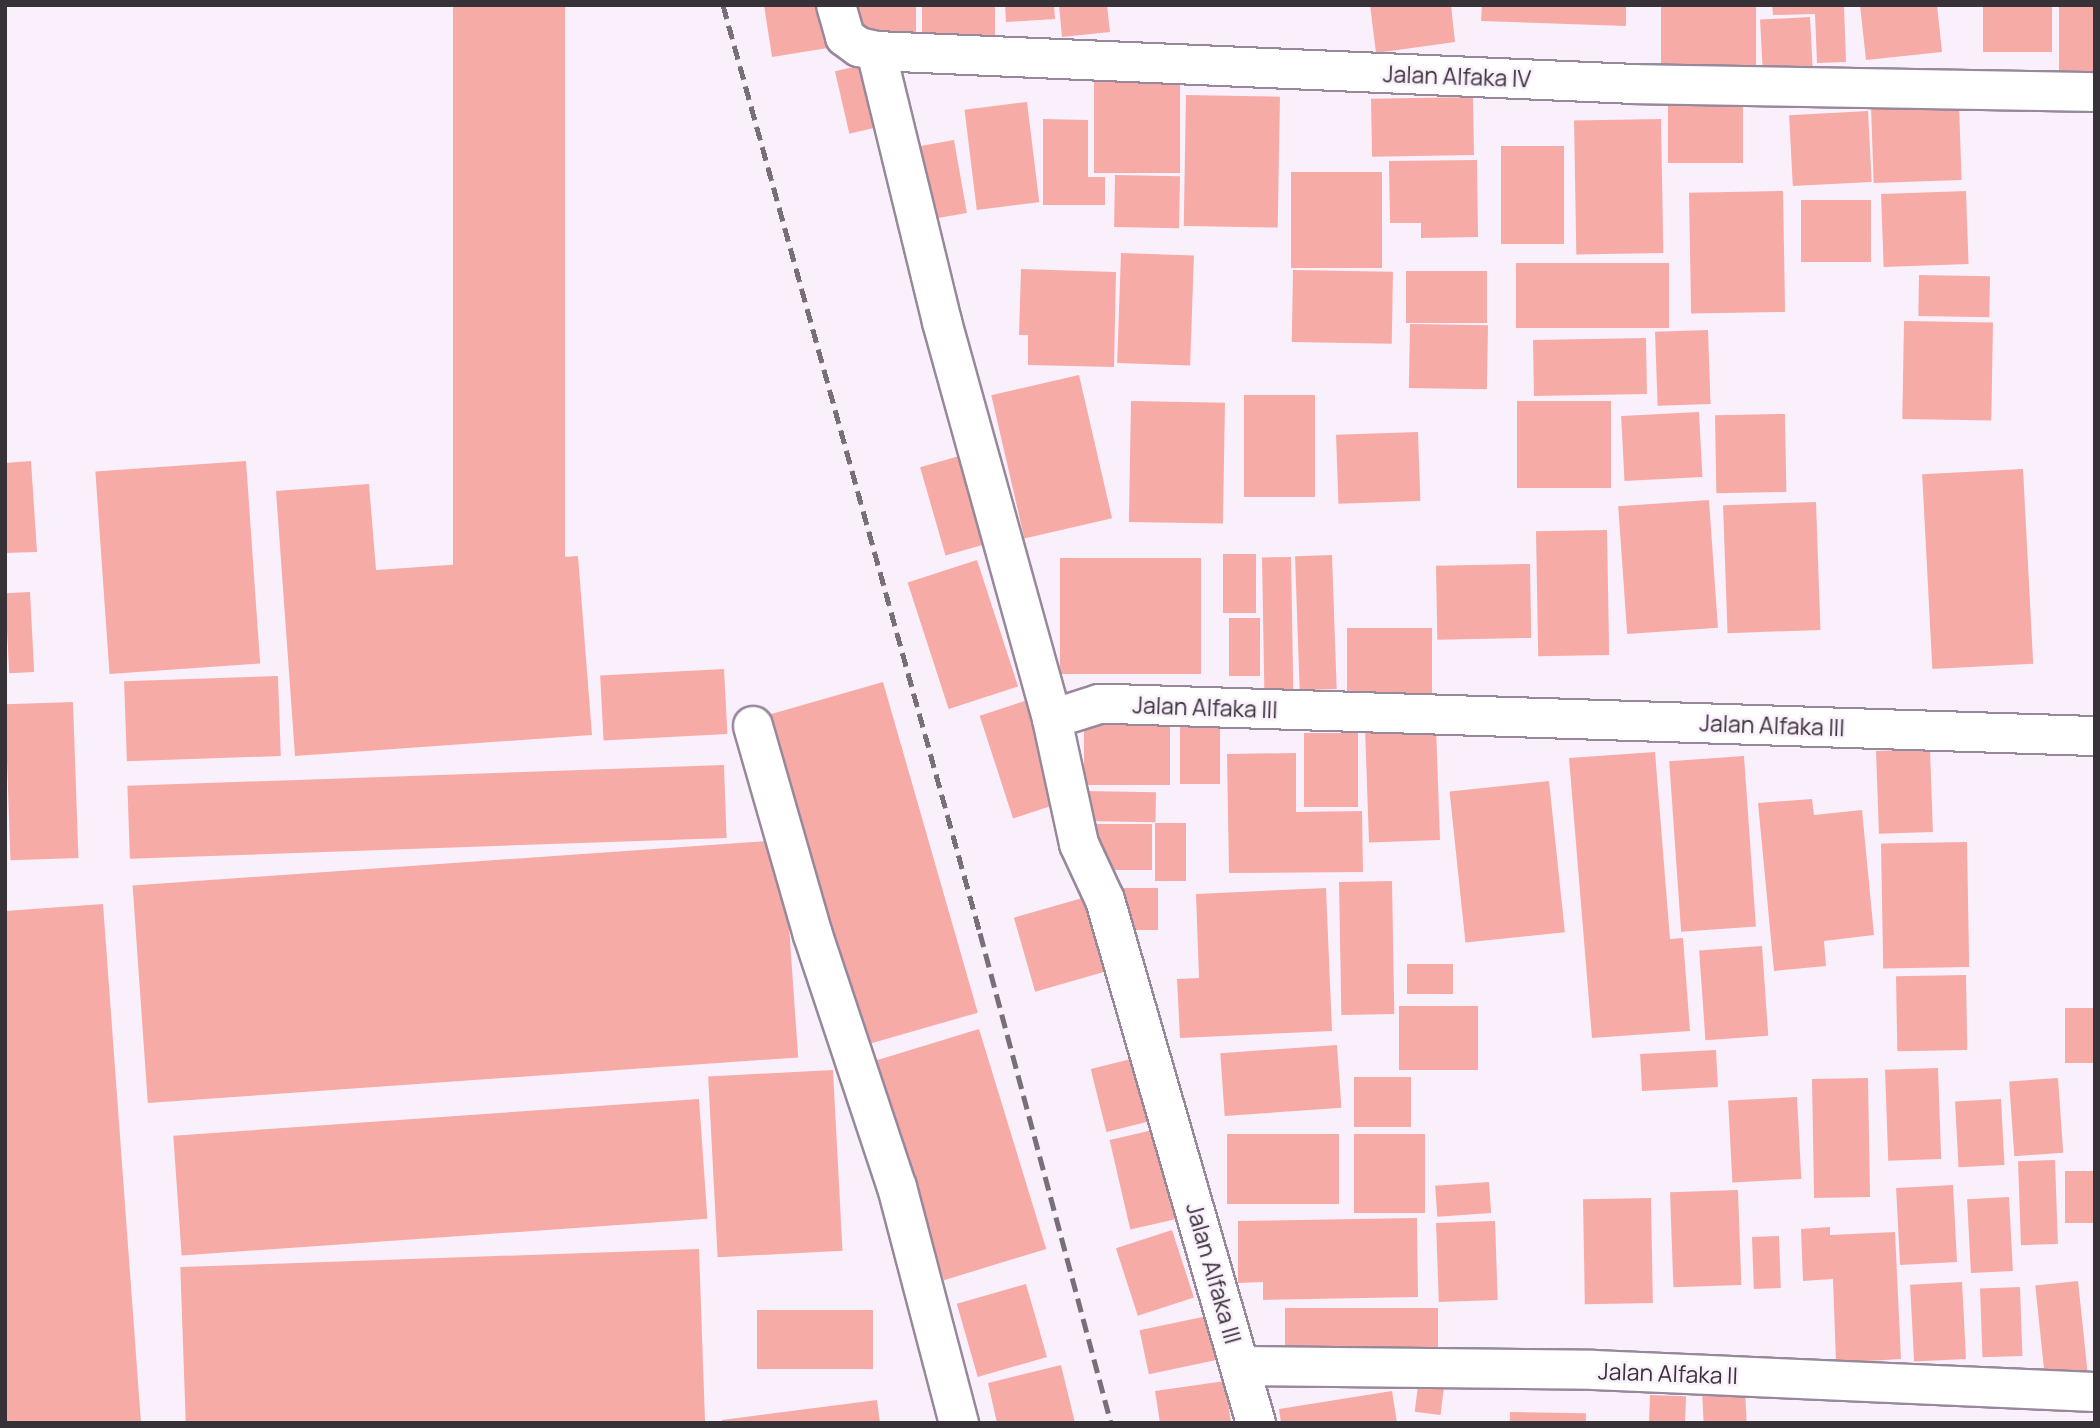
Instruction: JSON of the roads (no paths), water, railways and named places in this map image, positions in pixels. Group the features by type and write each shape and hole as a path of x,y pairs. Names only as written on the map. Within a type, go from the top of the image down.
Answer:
{"street":[{"name":"Jalan Alfaka IV","path":"836,11 851,43 876,51 1634,84 2095,92"},
{"path":"876,51 942,322 1052,719"},
{"name":"Jalan Alfaka III","path":"1256,1423 1105,900 1079,844 1052,719 1099,704 1113,704 2095,736"},
{"path":"753,726 813,936 897,1187 959,1423"},
{"name":"Jalan Alfaka II","path":"1241,1366 1594,1370 2095,1392"}],"railway":[{"path":"723,5 980,933 1111,1423"}]}
